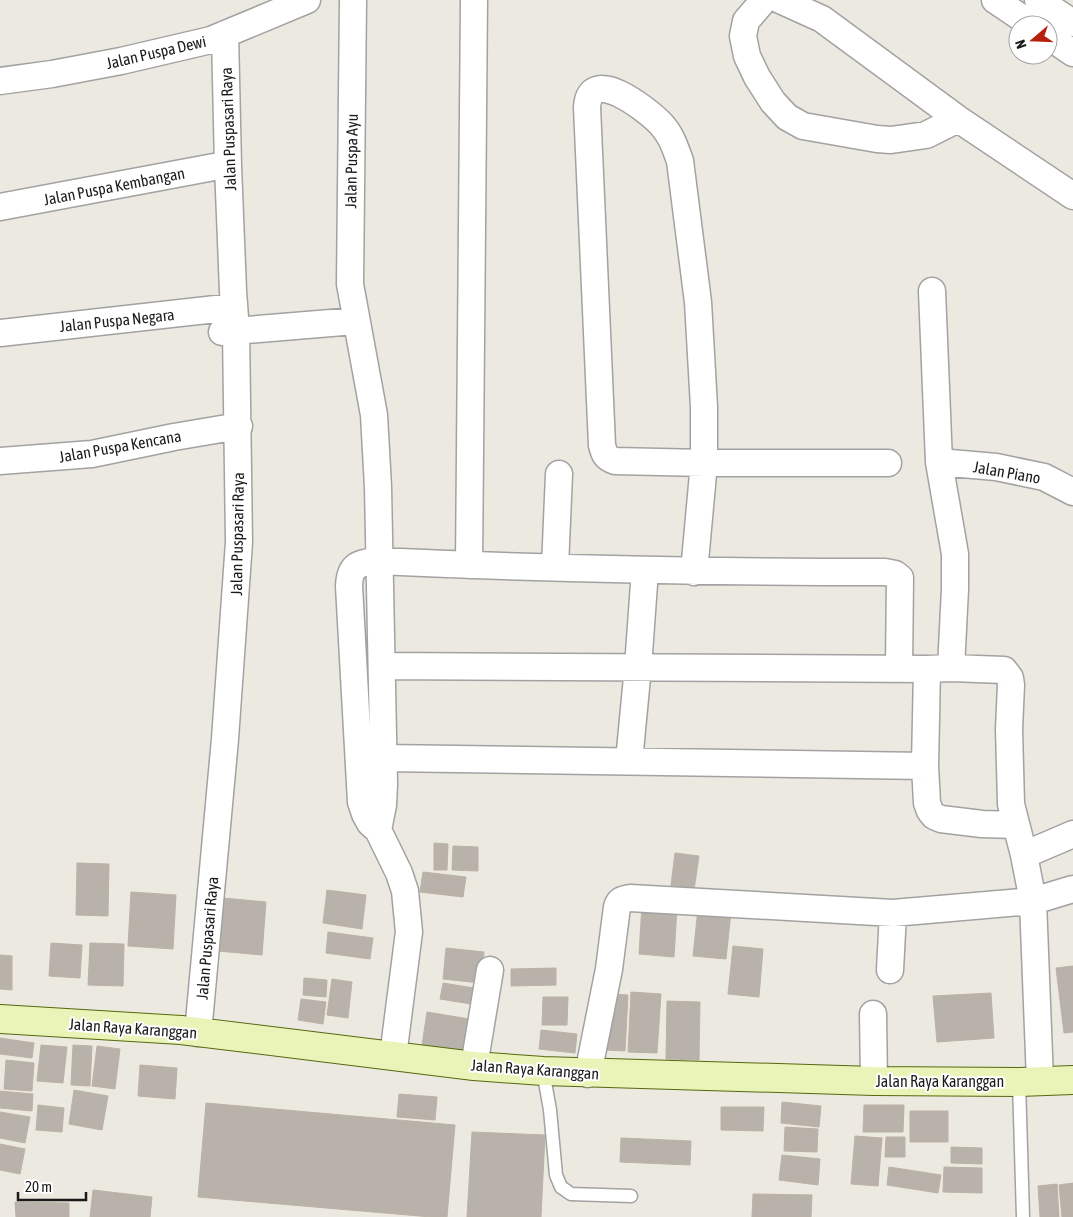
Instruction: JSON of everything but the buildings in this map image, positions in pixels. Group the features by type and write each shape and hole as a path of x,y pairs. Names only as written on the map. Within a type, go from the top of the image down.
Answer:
{"street":[{"name":"Jalan Puspa Dewi","path":"0,81 111,63 218,37 307,0"},
{"name":"Jalan Puspa Ayu","path":"353,0 350,284 355,321 374,415 378,487 378,561 384,758 383,805 378,830"},
{"path":"469,566 474,0"},
{"path":"764,0 746,21 743,36 747,56 757,77 773,102 787,117 803,126 891,140 926,135 958,118"},
{"path":"780,0 822,20 958,118 1073,196"},
{"path":"995,0 1017,15"},
{"path":"1038,0 1073,23"},
{"name":"Jalan Puspasari Raya","path":"189,1032 218,631 230,427 218,37"},
{"path":"1058,43 1073,53"},
{"path":"694,572 704,464 704,408 698,302 680,161 673,141 660,124 626,97 602,88 590,95 587,99 587,107 603,452 609,459 615,462 704,464 888,463"},
{"name":"Jalan Puspa Kembangan","path":"0,207 221,166"},
{"path":"932,291 939,462 954,554 955,589 939,668 926,766 927,803 934,816 941,820 1015,825"},
{"path":"227,310 355,321"},
{"name":"Jalan Puspa Negara","path":"0,319 227,310"},
{"name":"Jalan Puspa Negara","path":"0,332 227,310"},
{"name":"Jalan Puspa Kencana","path":"0,461 92,454 230,427"},
{"name":"Jalan Piano","path":"939,462 996,467 1044,477 1073,492"},
{"path":"555,567 559,474"},
{"path":"393,1056 408,932 408,912 400,873 378,830 370,823 365,814 359,787 349,586 349,578 355,567 364,562 378,561 469,566 694,572 885,572 895,574 900,578 899,668"},
{"path":"629,761 645,570"},
{"path":"382,666 939,668 1004,670 1010,678 1009,769 1011,804 1033,901 1030,1081"},
{"path":"384,758 926,766"},
{"path":"1024,855 1073,834"},
{"path":"588,1074 609,969 616,907 623,899 639,898 893,913 1033,901 1073,889"},
{"path":"890,970 893,913"},
{"path":"474,1066 490,970"},
{"path":"873,1014 874,1081"},
{"name":"Jalan Raya Karanggan","path":"0,1019 189,1032 474,1066 588,1074 874,1081 1073,1080"}],"lane":[{"path":"543,1071 550,1110 556,1175 561,1187 571,1194 631,1196"},
{"path":"1023,1217 1030,1081"}]}
